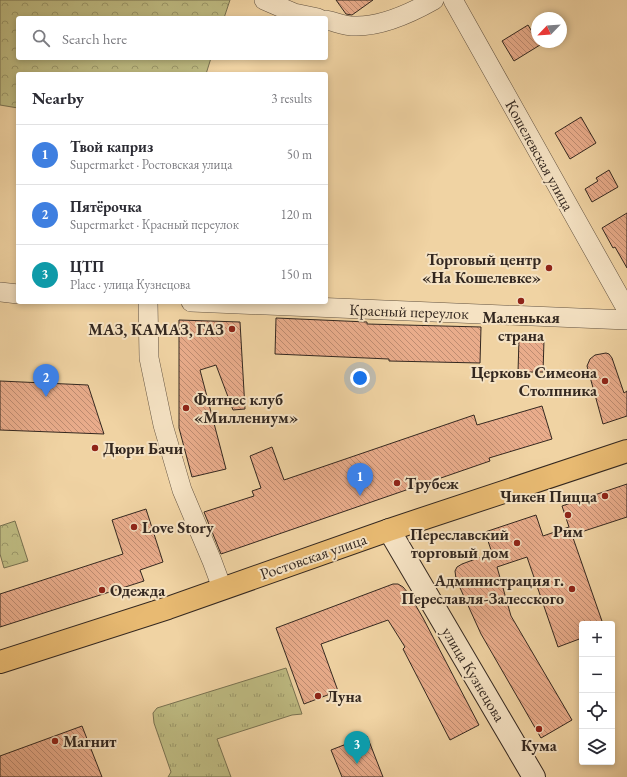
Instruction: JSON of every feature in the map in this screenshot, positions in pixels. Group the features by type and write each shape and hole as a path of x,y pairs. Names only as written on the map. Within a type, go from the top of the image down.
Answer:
{"main road":[{"name":"Ростовская улица","path":"0,662 168,608 389,530 627,451"}],"street":[{"path":"264,0 294,13 308,16"},
{"path":"328,20 356,26 380,23 415,10 434,0"},
{"name":"Кошелевская улица","path":"453,0 627,310"},
{"path":"0,292 16,294"},
{"path":"148,304 149,358 163,425 182,490 222,588"},
{"name":"Красный переулок","path":"239,304 627,320"},
{"name":"улица Кузнецова","path":"389,530 534,777"}],"green space":[{"path":"0,0 230,0 225,16 16,16 16,60 210,60 207,72 16,72 16,108 0,105"},
{"path":"15,521 28,561 4,568 0,554 0,526"},
{"path":"286,668 302,714 292,715 217,739 231,777 168,777 171,772 154,723 153,713 157,708"}],"building":[{"path":"336,0 373,0 352,15 346,14"},
{"path":"528,25 531,30 531,48 535,48 514,61 502,41"},
{"path":"581,117 596,143 570,159 555,133"},
{"path":"609,170 618,187 592,202 585,189 598,181 596,178"},
{"path":"627,213 627,268 615,247 613,248 602,228"},
{"path":"276,318 367,322 367,324 481,327 480,363 389,361 389,359 275,354"},
{"path":"179,320 240,322 245,409 233,410 216,365 200,370 226,469 192,477 179,428"},
{"path":"519,339 544,340 543,372 518,372"},
{"name":"Церковь Симеона Столпника","path":"606,353 612,358 624,393 627,391 627,416 603,424 587,366 590,359 595,355"},
{"path":"0,381 88,385 104,434 0,430"},
{"path":"542,406 552,439 489,458 490,461 221,554 204,512 254,496 252,491 261,488 250,456 272,447 284,480 474,415 477,425"},
{"path":"627,484 627,517 572,535 602,621 579,621 579,639 558,647 527,557 497,567 511,616 572,720 541,738 481,634 456,579 455,571 457,567 462,564 492,553 485,532 536,515 543,536 569,527 562,506"},
{"path":"146,509 163,562 140,570 144,581 0,627 0,594 123,554 112,520"},
{"path":"393,584 398,584 403,587 409,594 479,725 450,740 403,649 405,647 388,620 321,644 338,691 304,704 276,628"},
{"path":"82,726 102,777 0,777 0,756"},
{"path":"367,736 383,777 342,777 331,750"}],"place":[{"name":"Торговый центр «На Кошелевке»","path":"549,268"},
{"name":"Маленькая страна","path":"521,301"},
{"name":"МАЗ, КАМАЗ, ГАЗ","path":"232,329"},
{"name":"Церковь Симеона Столпника","path":"605,381"},
{"name":"Пятёрочка","path":"46,397"},
{"name":"Фитнес клуб «Миллениум»","path":"186,408"},
{"name":"Дюри Бачи","path":"95,448"},
{"name":"Трубеж","path":"397,483"},
{"name":"Твой каприз","path":"360,496"},
{"name":"Чикен Пицца","path":"605,496"},
{"name":"Рим","path":"568,515"},
{"name":"Love Story","path":"134,527"},
{"name":"Переславский торговый дом","path":"517,543"},
{"name":"Администрация г. Переславля-Залесского","path":"572,589"},
{"name":"Одежда","path":"102,590"},
{"name":"Луна","path":"318,696"},
{"name":"Кума","path":"539,729"},
{"name":"Магнит","path":"55,741"},
{"name":"ЦТП","path":"357,764"}]}
